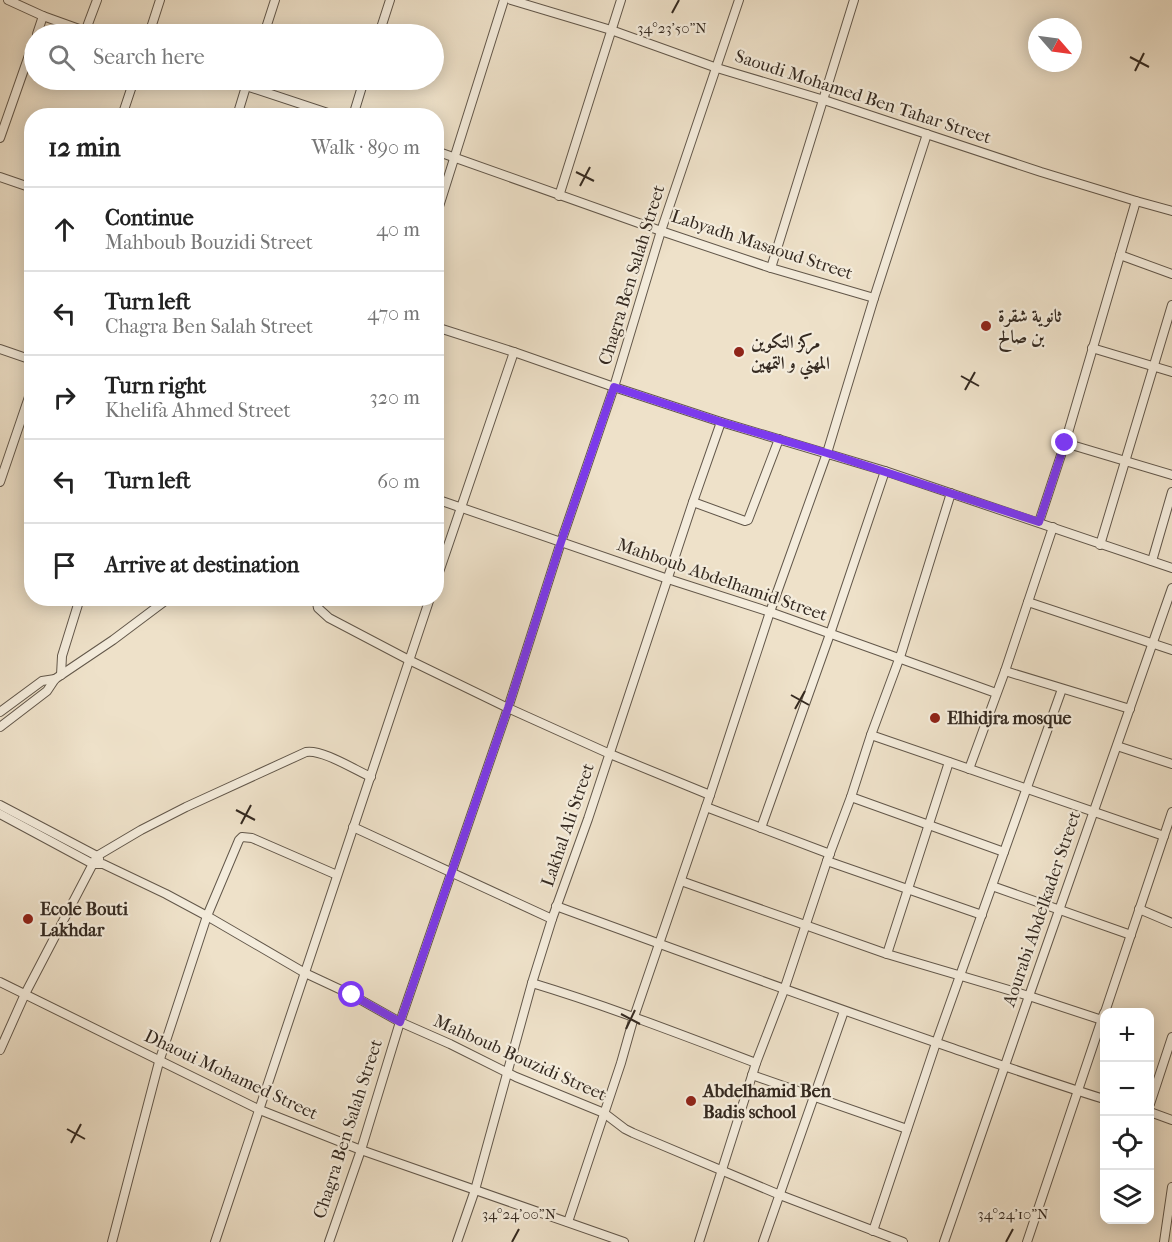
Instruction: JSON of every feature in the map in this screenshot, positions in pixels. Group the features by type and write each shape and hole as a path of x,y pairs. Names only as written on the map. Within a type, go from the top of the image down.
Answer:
{"street":[{"path":"8,0 65,24"},
{"path":"91,24 97,0"},
{"path":"152,24 160,0"},
{"path":"267,24 275,0"},
{"path":"382,24 390,0"},
{"path":"444,192 504,0"},
{"name":"Saoudi Mohamed Ben Tahar Street","path":"511,0 611,30 717,68 824,100 1041,172 1172,211"},
{"path":"559,196 621,0"},
{"name":"Chagra Ben Salah Street","path":"328,1242 362,1150 400,1022 508,708 614,387 661,231 739,0"},
{"path":"771,268 854,0"},
{"path":"40,24 43,16"},
{"path":"0,138 24,70"},
{"path":"125,108 131,90"},
{"path":"239,108 245,90"},
{"path":"268,90 316,108"},
{"path":"355,108 361,90"},
{"path":"568,1222 770,612 827,453 927,134"},
{"name":"Labyadh Masaoud Street","path":"444,154 559,196 771,268 874,298"},
{"path":"0,177 24,185"},
{"path":"1039,522 1065,443 1136,201"},
{"path":"1120,255 1172,274"},
{"path":"1100,545 1172,305"},
{"path":"444,330 721,422 885,471 1172,568"},
{"path":"1092,348 1172,372"},
{"path":"0,349 24,357"},
{"path":"444,559 514,352"},
{"path":"0,482 24,412"},
{"name":"Lakhal Ali Street","path":"457,1242 475,1190 552,918 610,754 721,422"},
{"path":"693,502 745,521 748,520 779,439"},
{"path":"1065,443 1172,476"},
{"path":"761,828 885,471"},
{"path":"1152,561 1172,492"},
{"path":"699,1242 756,1063 784,990 828,857 899,659 951,494"},
{"name":"Mahboub Abdelhamid Street","path":"444,502 770,612 996,693"},
{"path":"969,769 1029,602 1053,527"},
{"name":"Aourabi Abdelkader Street","path":"944,1242 1172,588"},
{"path":"1029,602 1172,650"},
{"path":"58,677 78,606"},
{"path":"0,727 47,691 58,677 158,606"},
{"path":"318,606 329,618 508,708 610,754 710,795"},
{"path":"215,1242 427,606"},
{"path":"1005,671 1130,709"},
{"path":"0,712 42,681 58,677"},
{"path":"873,1231 936,1043 1062,689"},
{"path":"871,735 1164,836"},
{"path":"1117,746 1172,764"},
{"path":"0,1050 25,994 98,861 141,830 309,751 320,753 371,777"},
{"path":"887,954 949,762"},
{"path":"851,797 1004,852"},
{"path":"0,806 98,861"},
{"path":"706,807 909,889 982,915"},
{"path":"1106,1008 1172,812"},
{"path":"0,814 98,861"},
{"path":"353,827 552,918"},
{"path":"112,1242 159,1062 207,915 236,846 242,837 252,838 337,875"},
{"name":"Mahboub Bouzidi Street","path":"98,861 207,915 305,973 352,995 400,1022 507,1072 604,1113 633,1133 780,1195 903,1242"},
{"path":"681,881 887,954 1029,996 1100,1014"},
{"path":"992,886 1131,935"},
{"path":"556,906 784,990 1100,1098"},
{"path":"1139,909 1172,922"},
{"name":"Dhaoui Mohamed Street","path":"0,981 159,1062 260,1110 362,1150 624,1242"},
{"path":"532,983 634,1017 756,1063"},
{"path":"763,1242 844,1011"},
{"path":"1027,1242 1100,1027"},
{"path":"1154,1089 1172,1036"},
{"path":"752,1075 907,1128"},
{"path":"1154,1114 1172,1120"},
{"path":"1164,1242 1172,1187"}],"place":[{"name":"ثانوية شقرة بن صالح","path":"986,326"},
{"name":"مركز التكوين المهني و التمهين","path":"739,352"},
{"name":"Elhidjra mosque","path":"935,718"},
{"name":"Ecole Bouti Lakhdar","path":"28,919"},
{"name":"Abdelhamid Ben Badis school","path":"691,1101"}],"route":[{"path":"352,995 400,1022 508,708 614,387 1039,522 1065,443"}]}
